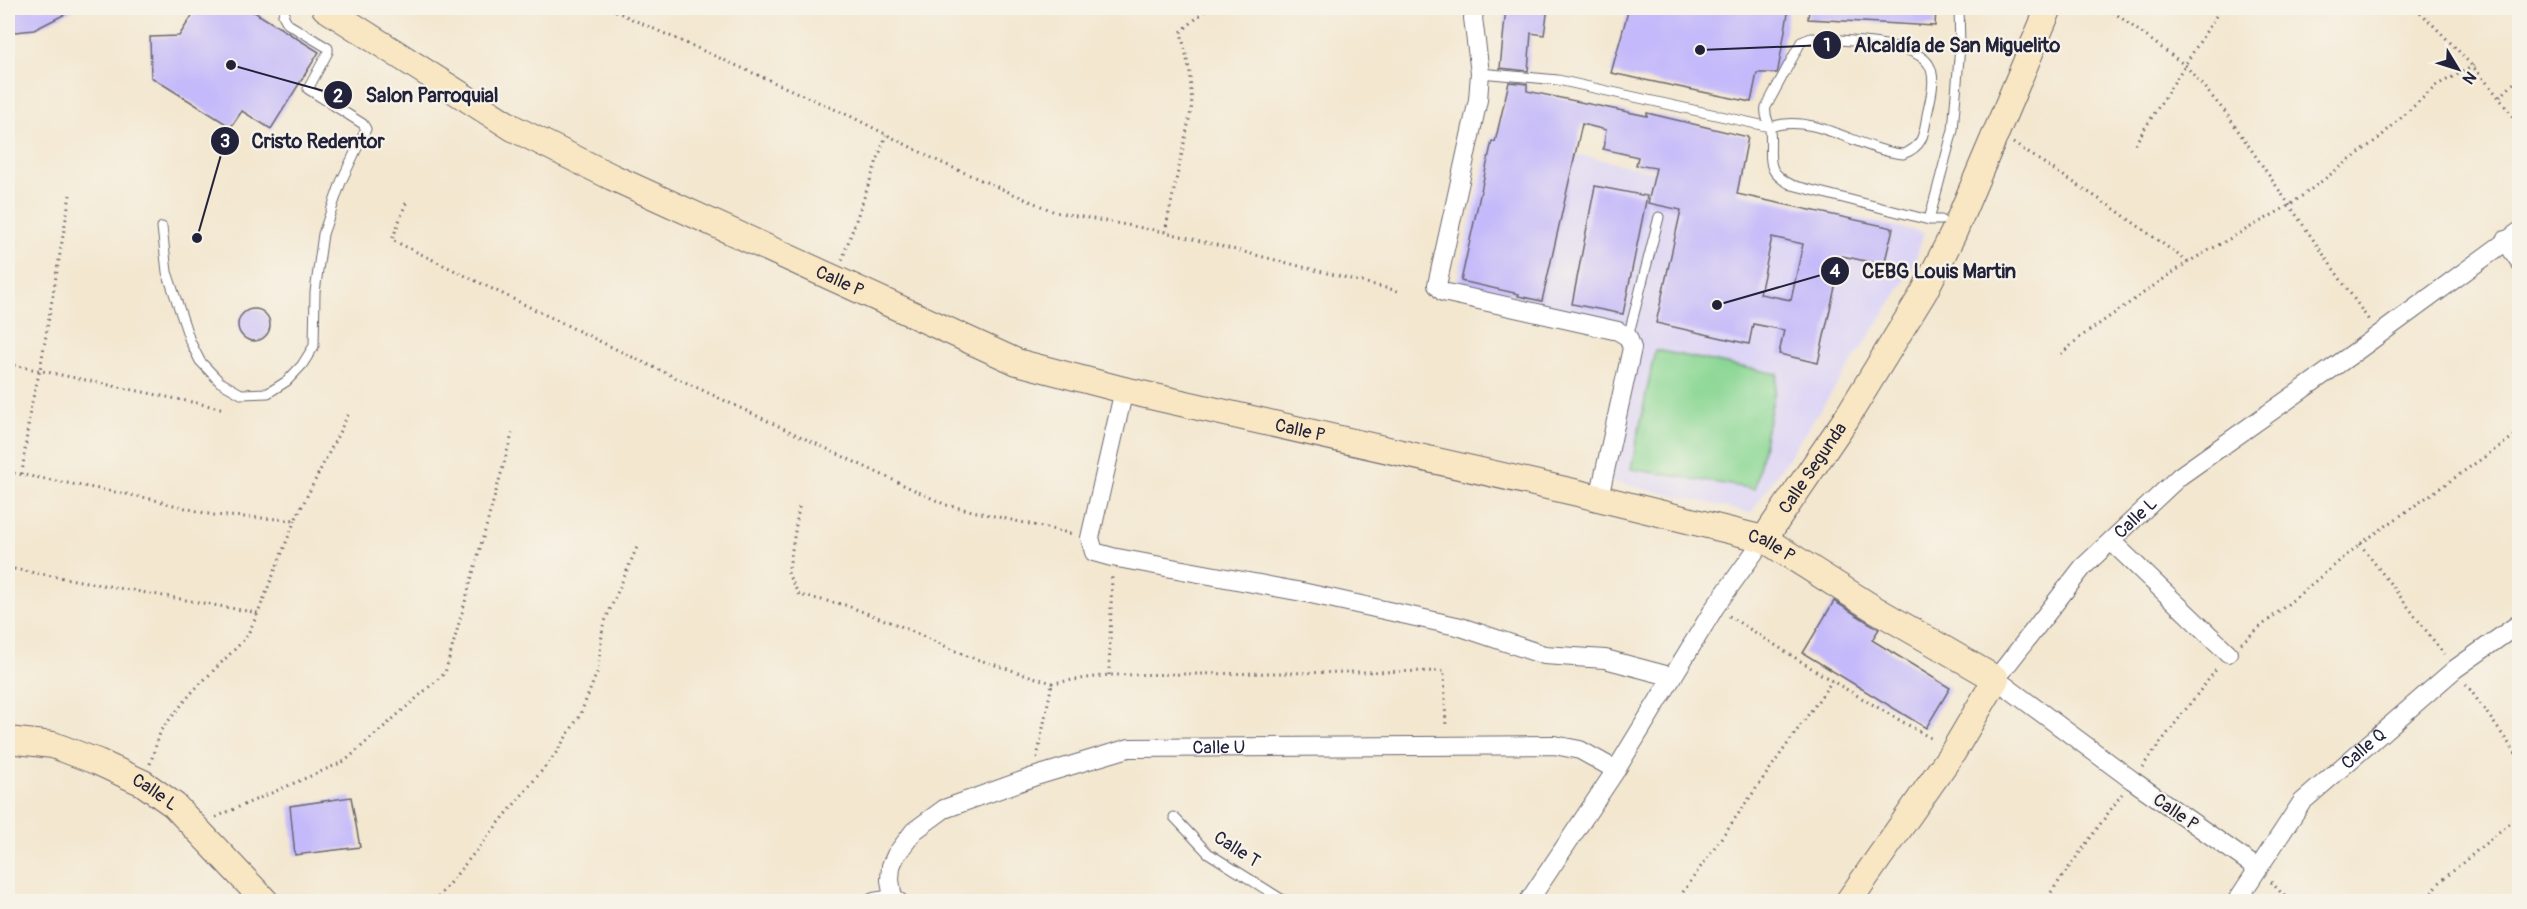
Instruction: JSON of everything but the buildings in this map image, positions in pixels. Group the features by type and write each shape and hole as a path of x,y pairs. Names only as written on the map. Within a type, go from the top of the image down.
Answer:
{"street":[{"name":"Calle P","path":"324,8 513,128 612,177 1017,362 1124,390 1599,498 1764,539 1873,608 1996,680 2257,868"},
{"path":"1475,8 1473,18 1480,73 1478,100 1437,285 1443,292 1618,331 1628,337 1632,348 1599,498"},
{"name":"Calle Segunda","path":"1528,902 1616,770 1715,607 1846,419 1924,291 1953,234 2049,8"},
{"path":"2512,236 2520,262"},
{"name":"Calle L","path":"1848,902 1953,752 1996,680 2083,567 2180,476 2512,236"},
{"path":"1124,390 1090,538 1094,552 1314,595 1461,627 1544,655 1605,659 1673,677"},
{"path":"2111,541 2228,653"},
{"name":"Calle Q","path":"2236,902 2302,802 2456,669 2520,623"},
{"name":"Calle L","path":"8,740 53,746 98,762 143,783 174,805 266,902"},
{"name":"Calle U","path":"896,900 890,880 891,866 900,849 914,831 944,809 1033,777 1129,748 1566,746 1580,750 1616,770"},
{"path":"874,902 896,900"}],"lane":[{"path":"162,227 167,272 190,341 200,361 220,382 242,394 268,393 287,381 302,365 314,346 315,292 322,234 341,182 366,129 363,124 312,94 308,89 328,48 288,24 283,15 286,8"},
{"path":"1929,220 1953,130 1960,57 1959,8"},
{"path":"1480,73 1558,80 1770,127 1783,122 1807,124 1895,154 1903,154 1912,151 1923,137 1932,90 1932,74 1928,64 1918,55 1900,47 1811,38 1801,42 1764,114 1770,127 1770,167 1784,181 1792,185 1929,220 1941,220"},
{"path":"1628,337 1659,217"},
{"name":"Calle T","path":"1174,817 1208,853 1286,902"}],"path":[{"path":"248,8 261,16"},
{"path":"610,8 942,163 1055,212 1165,232 1398,291"},
{"path":"1165,232 1192,106 1190,73 1181,32 1208,8"},
{"path":"2108,8 2186,66 2226,112 2379,334"},
{"path":"2135,144 2222,8"},
{"path":"2416,8 2474,66 2500,97 2520,128"},
{"path":"2061,354 2079,338 2188,262 2290,205 2379,138 2437,85 2474,66"},
{"path":"2500,97 2520,77"},
{"path":"836,278 886,135"},
{"path":"2010,141 2116,210 2188,262"},
{"path":"22,474 30,410 40,370 70,195"},
{"path":"406,203 392,240 559,322 946,505 1090,538"},
{"path":"8,364 225,409"},
{"path":"143,783 161,730 193,691 246,638 295,520 350,411"},
{"path":"195,826 345,761 446,673 513,431"},
{"path":"2044,902 2228,653 2360,543 2520,432"},
{"path":"8,472 147,498 212,515 295,520"},
{"path":"799,507 788,574 799,595 845,605 898,625 966,656 1052,683 1109,675 1444,670 1447,746"},
{"path":"2360,543 2456,669 2520,759"},
{"path":"434,902 554,756 580,715 598,670 603,626 637,547"},
{"path":"1109,675 1112,557"},
{"path":"8,568 258,613"},
{"path":"1715,607 1832,681 1953,752"},
{"path":"1676,902 1832,681"},
{"path":"1033,777 1052,683"},
{"path":"2425,902 2439,883 2520,814"},
{"path":"2257,868 2290,902"}],"shaded area":[{"path":"1491,135 1924,233 1913,267 1875,328 1751,513 1605,480 1636,325 1455,286"}],"green space":[{"path":"1655,350 1778,374 1755,489 1631,469"}],"place":[{"name":"Alcaldía de San Miguelito","path":"1700,50"},
{"name":"Salon Parroquial","path":"231,65"},
{"name":"Cristo Redentor","path":"197,238"},
{"name":"CEBG Louis Martin","path":"1717,305"}]}
